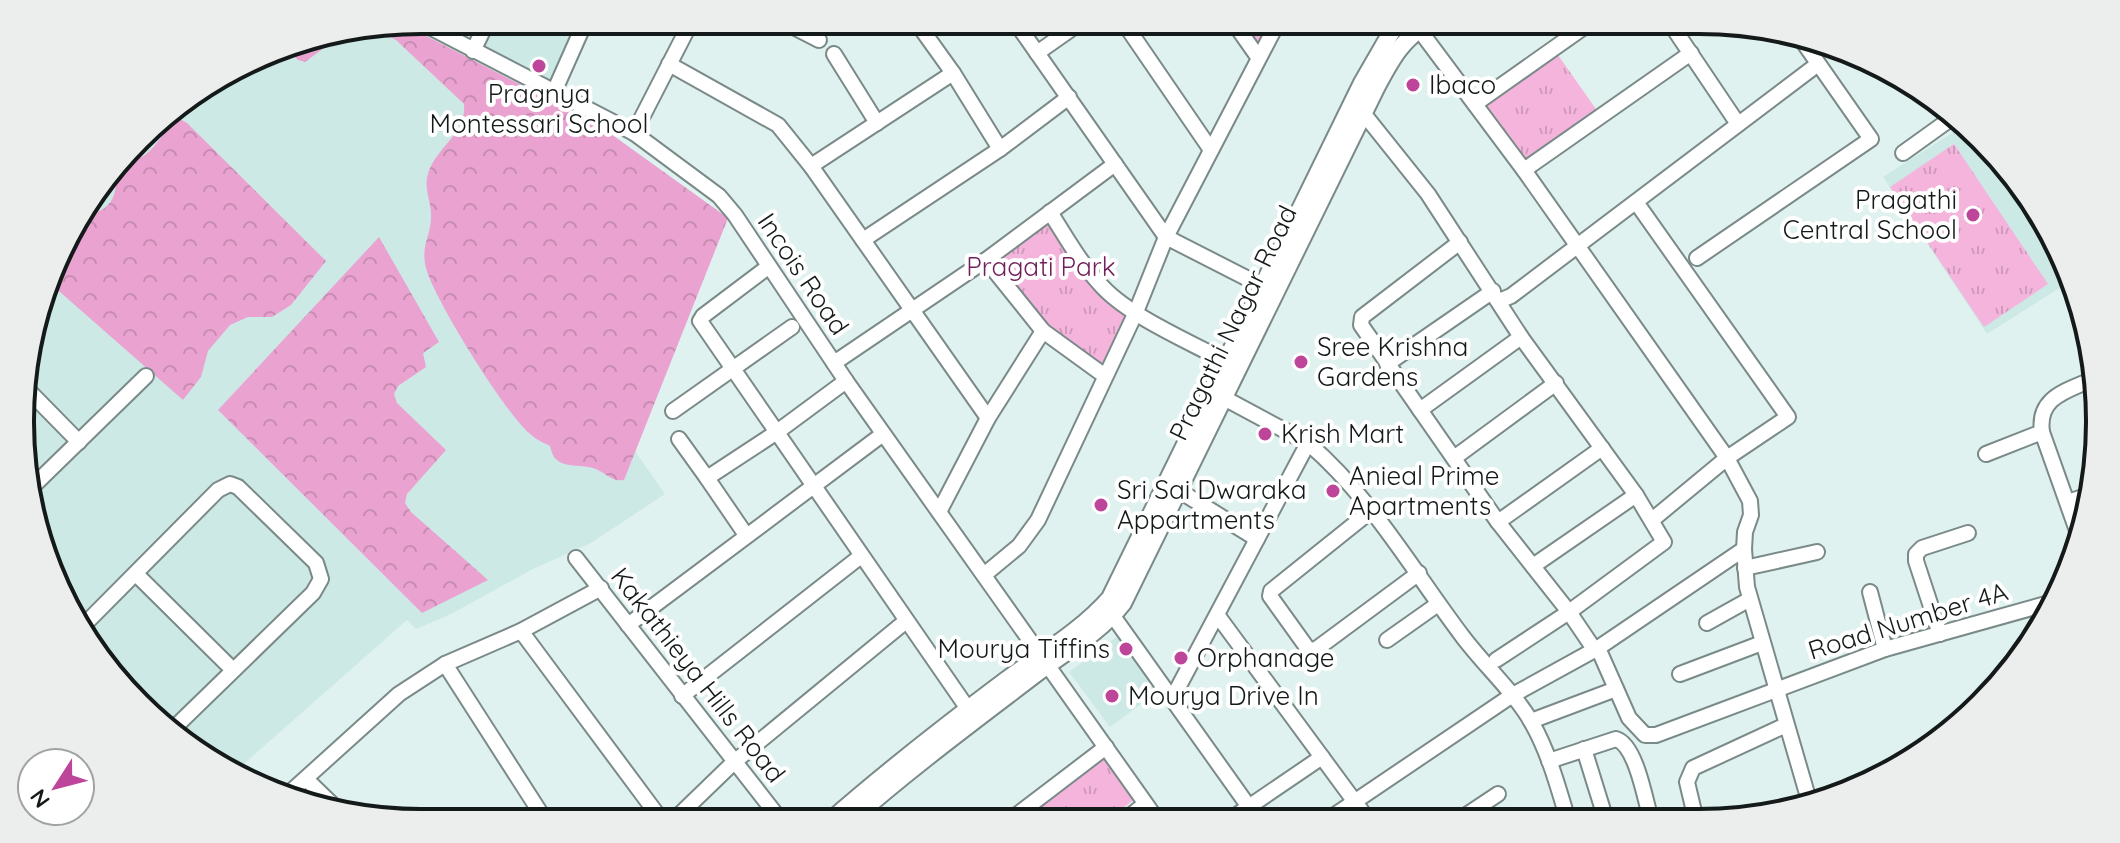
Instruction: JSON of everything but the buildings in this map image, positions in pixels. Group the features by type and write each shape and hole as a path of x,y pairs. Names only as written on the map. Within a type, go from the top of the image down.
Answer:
{"main road":[{"name":"Pragathi Nagar Road","path":"864,809 1045,659 1110,598 1362,83 1390,34"},
{"name":"Pragathi Nagar Road","path":"844,809 968,709 1045,659 1084,641 1113,616 1136,578 1397,48 1410,34"}],"street":[{"name":"Incois Road","path":"442,34 634,133 719,196 1149,809"},
{"path":"473,51 481,34"},
{"path":"554,92 580,34"},
{"path":"634,133 685,34"},
{"path":"807,34 819,40"},
{"path":"925,34 1000,149"},
{"path":"1024,34 1166,237 1262,286"},
{"path":"1037,53 1064,34"},
{"path":"1132,34 1211,150"},
{"path":"1242,34 1258,57"},
{"path":"984,575 1019,546 1038,520 1136,312 1166,237 1271,34"},
{"path":"1427,34 1727,458 1750,501 1751,515 1745,532 1744,549 1750,599 1807,793"},
{"path":"1475,104 1574,34"},
{"path":"1678,34 1738,124"},
{"path":"1697,258 1871,139 1809,50"},
{"path":"1524,170 1691,53"},
{"path":"834,54 877,123"},
{"path":"669,64 778,125 811,166 988,418"},
{"path":"1387,364 1496,296 1511,296 1818,64"},
{"path":"811,166 953,73"},
{"path":"863,240 1000,149 1069,97"},
{"path":"1364,114 1428,194 1521,337 1636,495 1664,542 1569,612 1496,660"},
{"path":"1903,153 1945,123"},
{"path":"834,363 986,260 1115,164"},
{"path":"1636,202 1788,417 1727,458 1652,520"},
{"path":"1050,212 1099,284 1136,312 1225,361"},
{"name":"Road Number 4A","path":"1460,242 1362,317 1361,325 1498,522 1596,648 1629,718 1645,735 1656,735 1885,649 2039,606"},
{"path":"986,260 1043,331 1105,376"},
{"path":"768,267 700,321 968,709"},
{"path":"673,411 792,327"},
{"path":"939,512 988,418 1043,331"},
{"path":"1420,410 1521,337"},
{"path":"38,481 146,376"},
{"path":"707,478 846,381"},
{"path":"1454,458 1556,383"},
{"path":"2074,519 2042,432 2040,418 2050,401 2084,384"},
{"path":"35,397 79,442"},
{"path":"1224,398 1308,443 1338,469 1372,510 1438,604 1531,721 1549,761 1564,809"},
{"path":"1986,454 2042,432"},
{"path":"628,625 883,434"},
{"path":"679,439 746,535"},
{"path":"1172,699 1308,443"},
{"path":"1498,522 1602,448"},
{"path":"89,620 218,490 230,484 238,487 316,563 320,570 318,586 179,723"},
{"path":"1178,490 1257,539"},
{"path":"1533,566 1636,495"},
{"path":"2068,502 2079,498"},
{"path":"1372,510 1271,591 1270,596 1308,649 1315,650 1419,573"},
{"path":"1940,634 1916,554 1922,548 1968,533"},
{"path":"1346,809 1511,696 1596,648 1744,549"},
{"path":"1745,568 1817,552"},
{"path":"682,696 861,556"},
{"name":"Kakathieya Hills Road","path":"576,558 771,809"},
{"path":"136,574 233,670"},
{"path":"296,788 399,694 445,664 521,631 601,588"},
{"path":"1870,592 1885,649"},
{"path":"1707,623 1750,599"},
{"path":"1387,640 1438,604"},
{"path":"1113,616 1249,807"},
{"path":"1218,616 1360,809"},
{"path":"685,809 733,763 906,621"},
{"path":"521,631 653,809"},
{"path":"1680,674 1762,643"},
{"path":"445,664 538,809"},
{"path":"1531,721 1616,689"},
{"path":"1693,809 1687,782 1693,768 1786,725"},
{"path":"1549,761 1616,739 1624,742 1631,752 1648,809"},
{"path":"1025,809 1106,747"},
{"path":"1584,749 1603,809"},
{"path":"1246,809 1322,757"},
{"path":"306,779 324,797"},
{"path":"1476,809 1498,794"},
{"path":"1139,809 1145,804"}],"shaded area":[{"path":"422,34 597,124 728,218 635,451 665,494 591,543 533,569 451,614 416,629 407,620 243,765 206,744 166,713 130,677 99,637 63,570 47,522 37,472 34,422 41,346 63,273 99,206 147,147 206,99 273,63 346,41"},
{"name":"Pragnya Montessari School","path":"489,34 576,34 553,83 482,49"},
{"name":"Pragathi Central School","path":"1955,131 1990,166 2021,206 2046,250 2062,287 1987,334 1883,177"},
{"path":"1122,633 1163,688 1110,727 1069,672"}],"green space":[{"path":"422,34 597,124 728,218 624,480 611,478 593,468 561,463 550,446 529,433 503,402 442,304 425,260 431,221 427,178 435,159 460,125 464,104 388,36"},
{"path":"1251,34 1266,34 1260,46"},
{"path":"327,46 305,62 294,56"},
{"path":"1558,55 1598,112 1525,163 1485,106"},
{"path":"178,121 187,123 326,261 291,305 272,317 248,317 230,325 208,351 201,377 183,400 57,290 74,250 95,212 111,202 116,184 137,158 149,152"},
{"name":"Pragathi Central School","path":"1954,144 2048,284 1984,327 1890,187"},
{"name":"Pragati Park","path":"1048,220 1129,311 1101,367 1046,324 992,257"},
{"path":"379,237 439,342 423,353 426,367 398,386 394,394 397,403 446,450 407,494 405,503 411,512 488,580 422,613 218,410"},
{"path":"1105,753 1138,797 1122,809 1028,809"}],"place":[{"name":"Pragnya Montessari School","path":"539,66"},
{"name":"Ibaco","path":"1413,85"},
{"name":"Pragathi Central School","path":"1973,215"},
{"name":"Sree Krishna Gardens","path":"1301,362"},
{"name":"Krish Mart","path":"1265,434"},
{"name":"Anieal Prime Apartments","path":"1333,491"},
{"name":"Sri Sai Dwaraka Appartments","path":"1101,505"},
{"name":"Mourya Tiffins","path":"1126,649"},
{"name":"Orphanage","path":"1181,658"},
{"name":"Mourya Drive In","path":"1112,696"}]}
